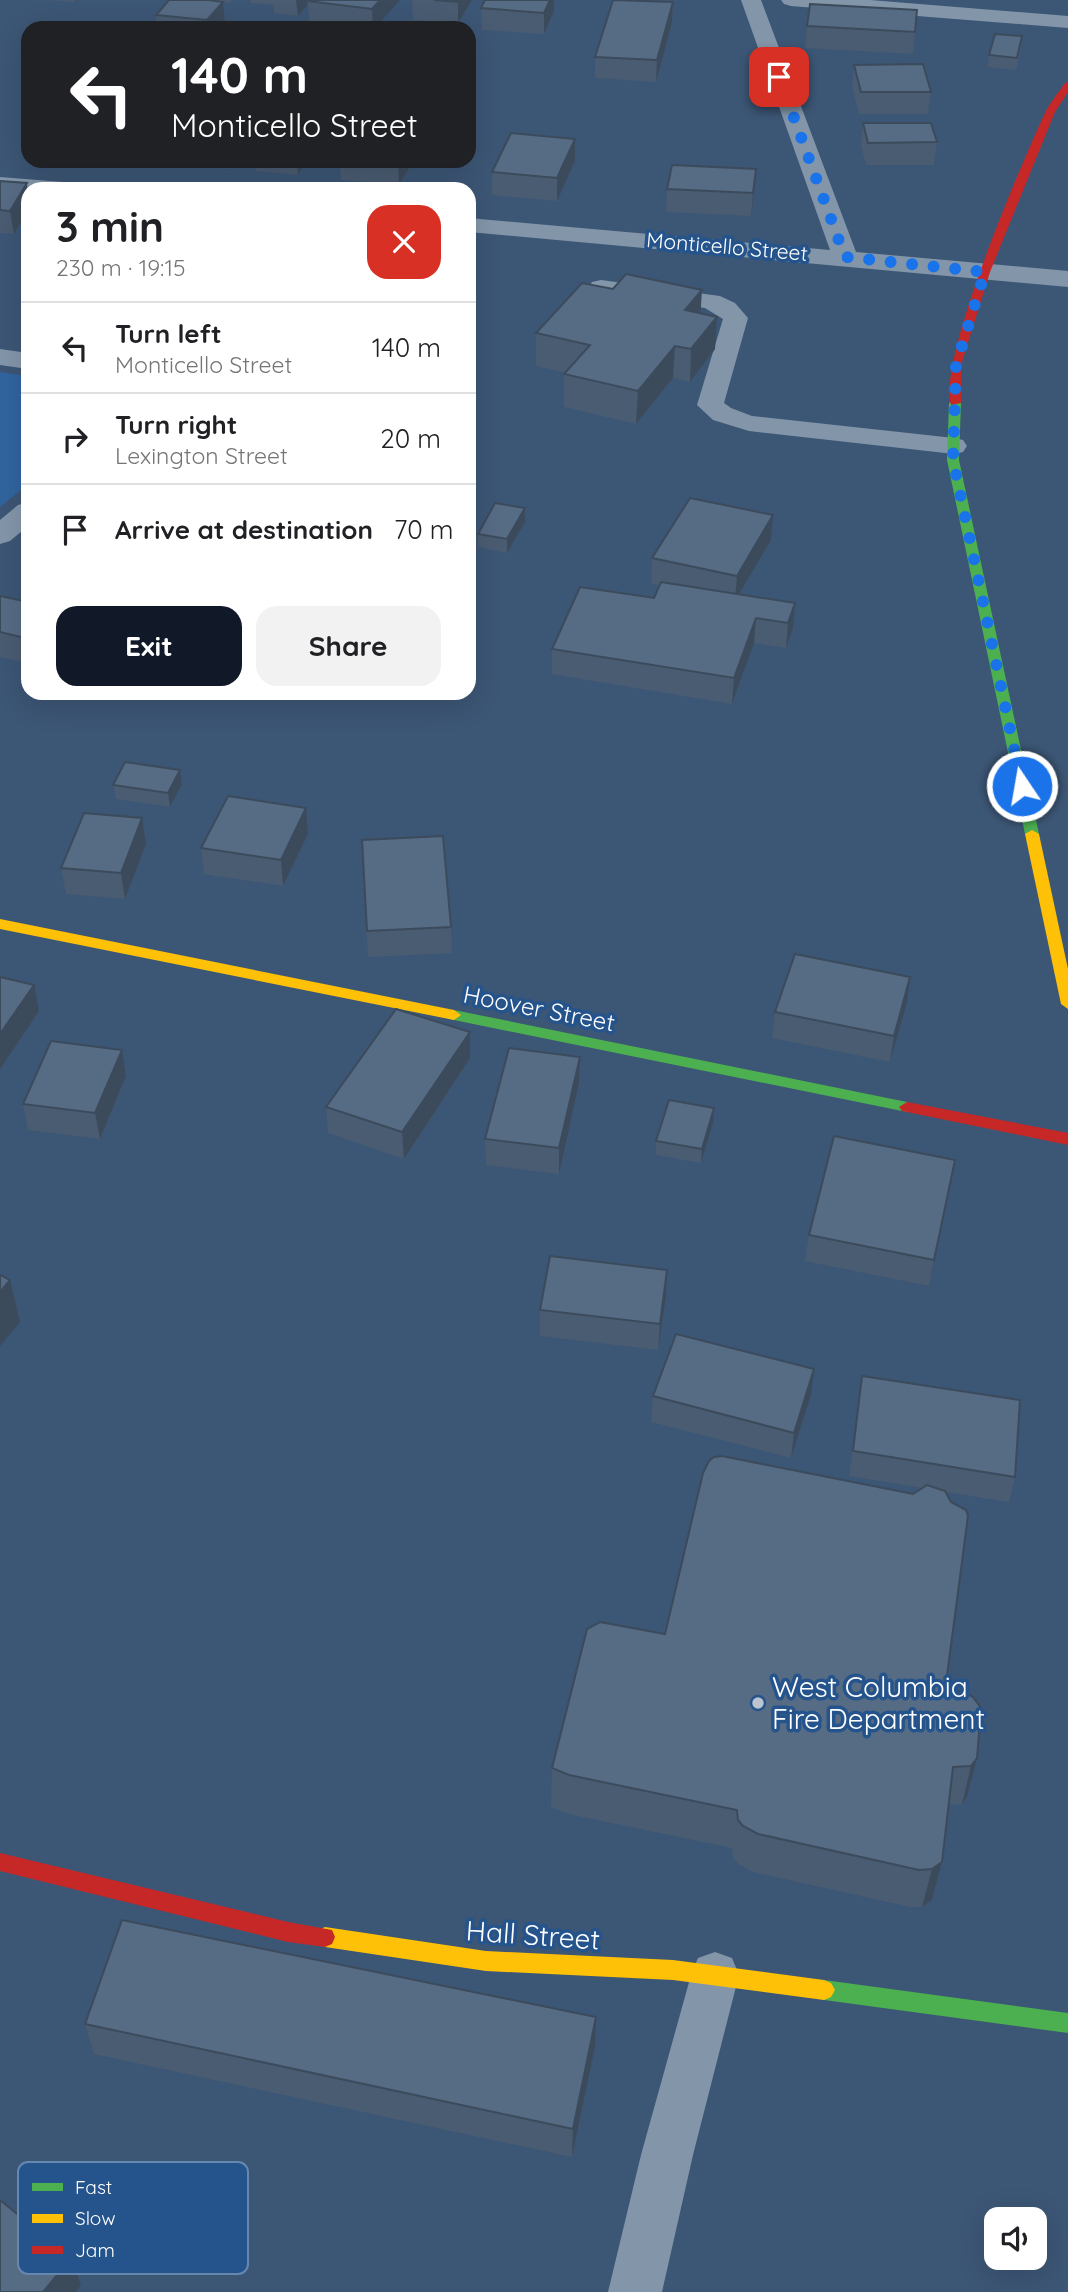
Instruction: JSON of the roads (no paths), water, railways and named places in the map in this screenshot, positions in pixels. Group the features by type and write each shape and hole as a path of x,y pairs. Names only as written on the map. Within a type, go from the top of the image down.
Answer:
{"main road":[{"path":"1068,85 1049,112 985,272 956,365 953,460 1068,1004"},
{"name":"Hoover Street","path":"0,924 1068,1139"},
{"name":"Hall Street","path":"0,1862 288,1933 486,1961 673,1970 1068,2023"}],"street":[{"path":"751,0 845,257"},
{"path":"791,0 1068,22"},
{"path":"0,184 21,186"},
{"name":"Monticello Street","path":"476,226 1068,279"},
{"path":"0,356 21,359"},
{"path":"0,535 21,517"}],"lane":[{"path":"601,287 712,301 736,317 710,405 722,414 749,423 954,446"},
{"path":"635,2292 667,2155 715,1975"}],"place":[{"name":"West Columbia Fire Department","path":"758,1703"}]}
